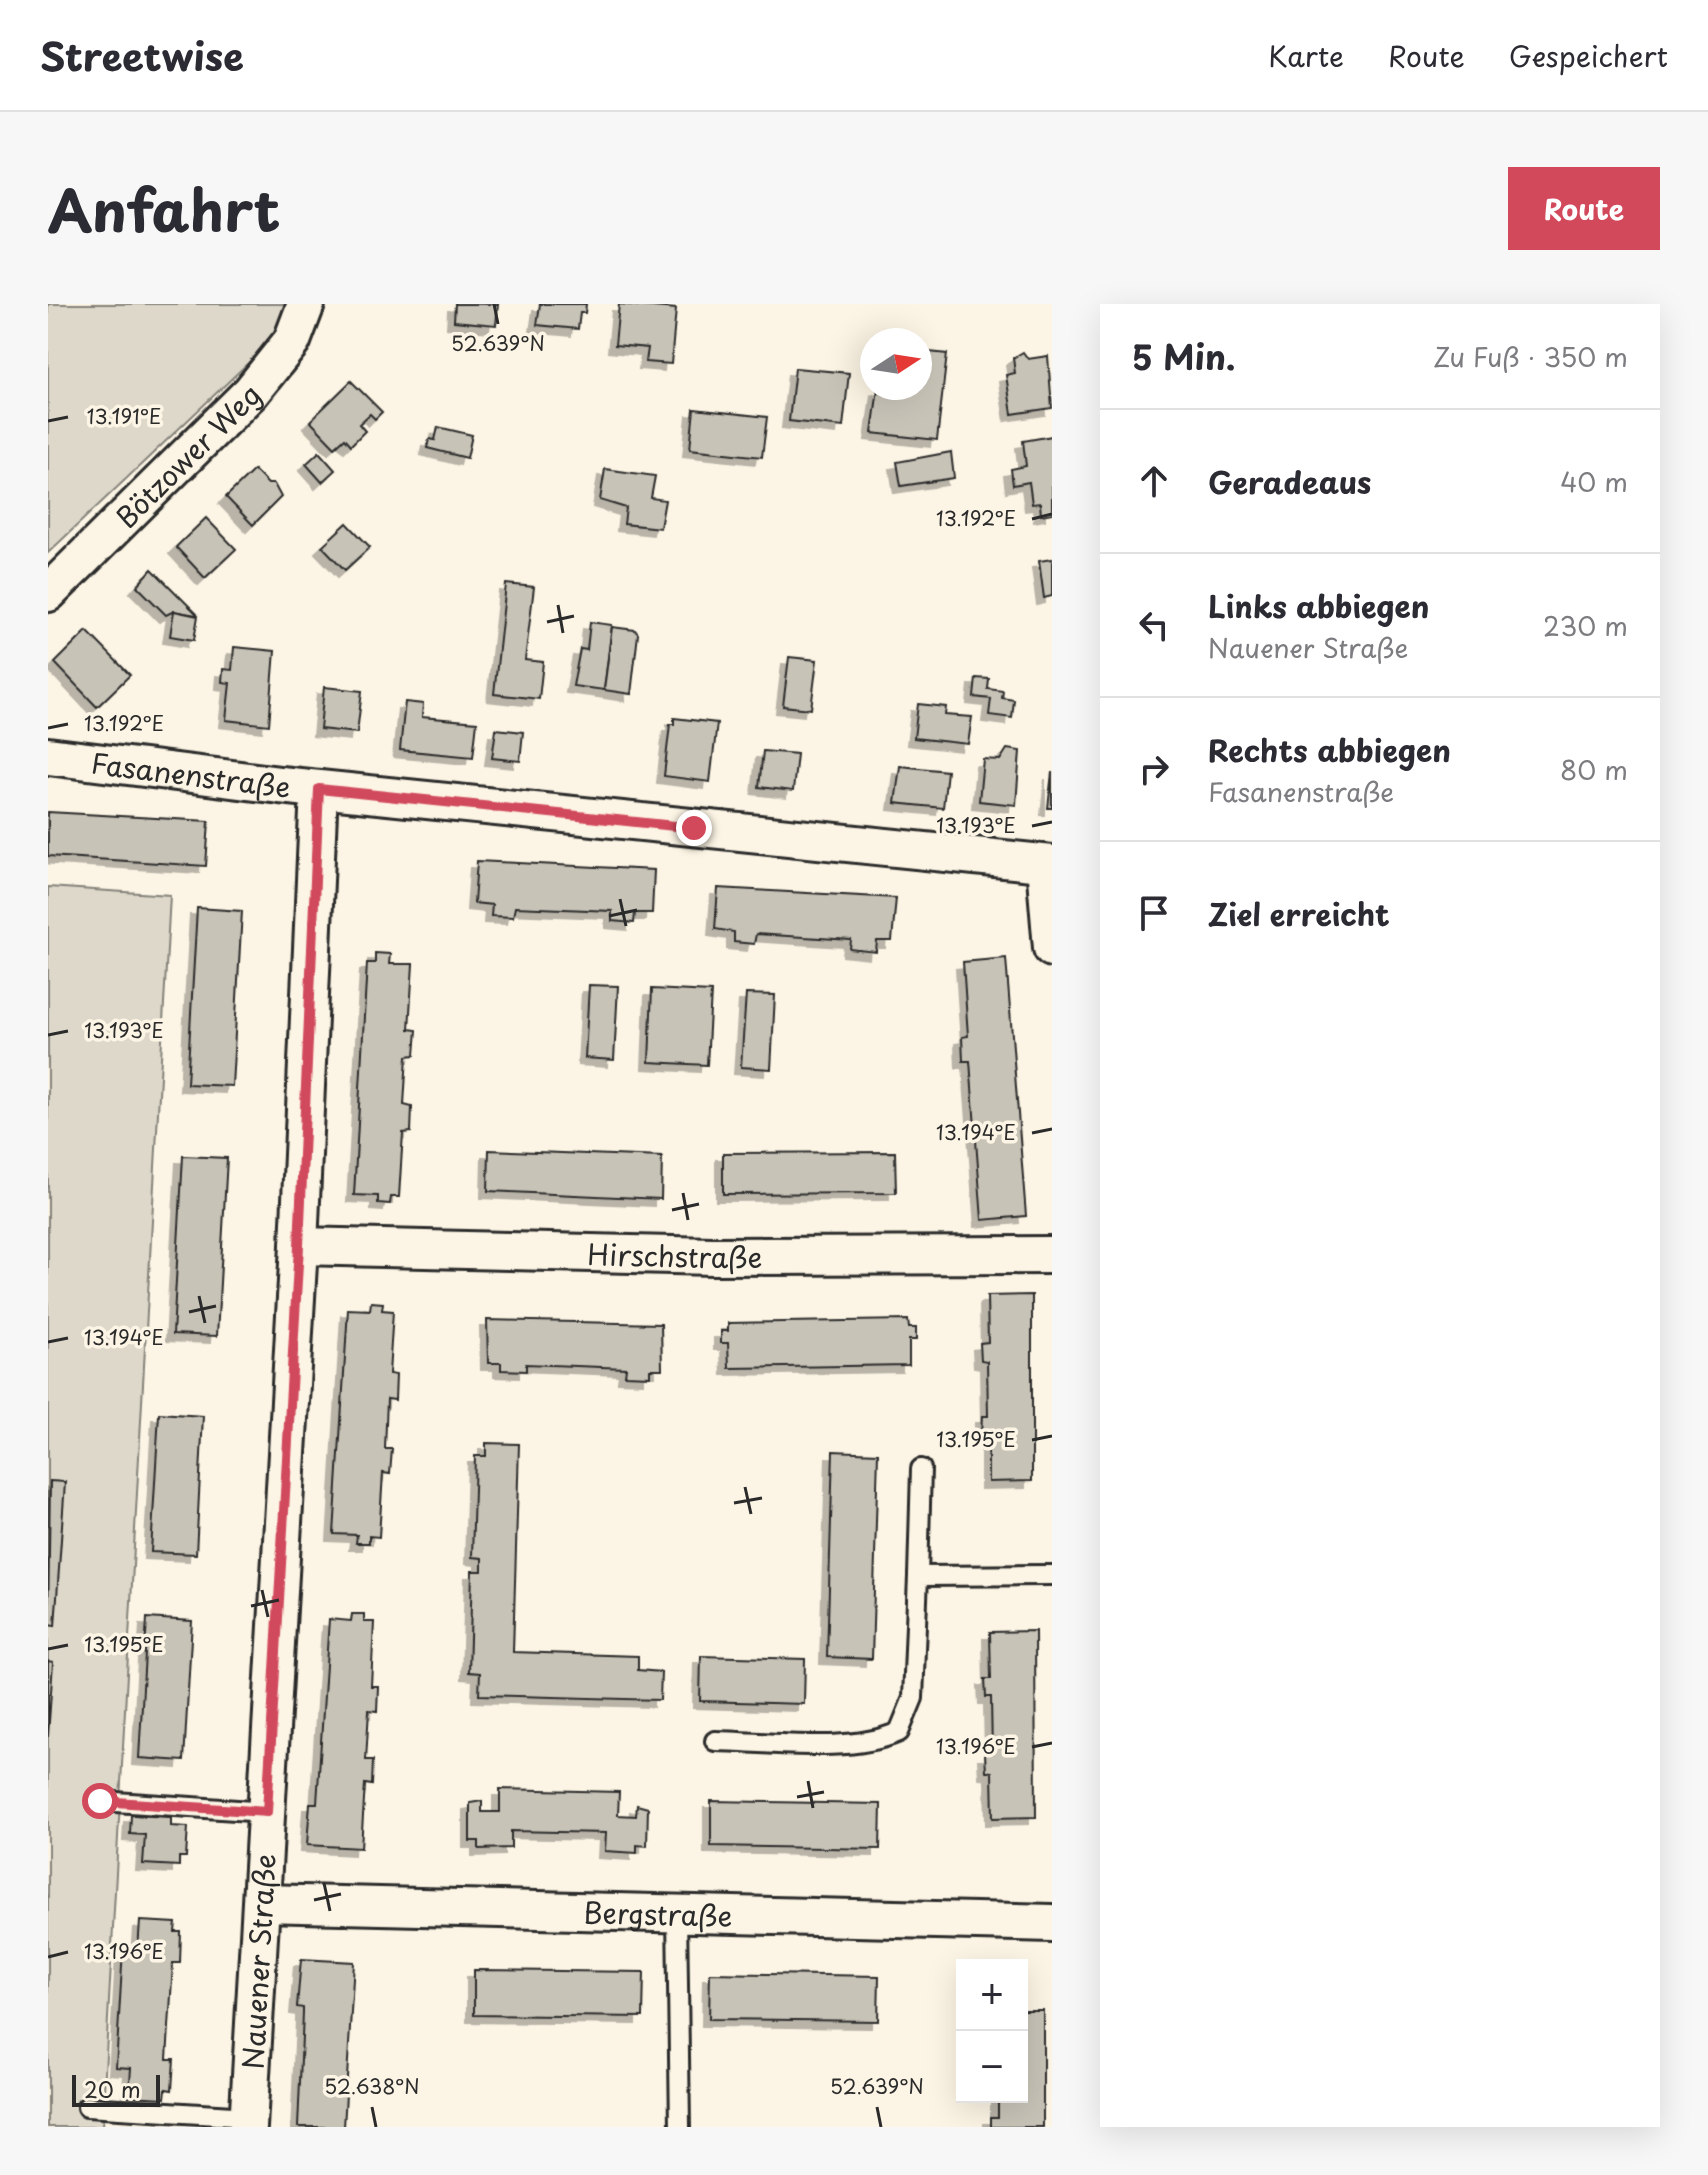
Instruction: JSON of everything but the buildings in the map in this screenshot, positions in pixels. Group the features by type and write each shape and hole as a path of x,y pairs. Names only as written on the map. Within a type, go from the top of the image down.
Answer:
{"street":[{"name":"Bötzower Weg","path":"48,593 251,392 292,341 306,304"},
{"name":"Fasanenstraße","path":"48,756 319,789 1048,864"},
{"name":"Nauener Straße","path":"248,2122 299,1246 319,789"},
{"path":"1048,864 1052,948"},
{"name":"Hirschstraße","path":"299,1246 713,1256 1052,1255"},
{"name":"Bergstraße","path":"262,1903 1052,1923"}],"lane":[{"path":"715,1741 850,1743 882,1740 899,1732 913,1698 921,1469"},
{"path":"918,1576 1052,1575"},
{"path":"100,1801 267,1812"},
{"path":"677,1913 680,2127"},
{"path":"87,2107 248,2122"}],"shaded area":[{"path":"48,304 288,304 286,327 48,553"},
{"path":"48,887 170,895 102,2127 48,2127"}],"route":[{"path":"100,1801 267,1812 299,1246 319,789 694,828"}]}
